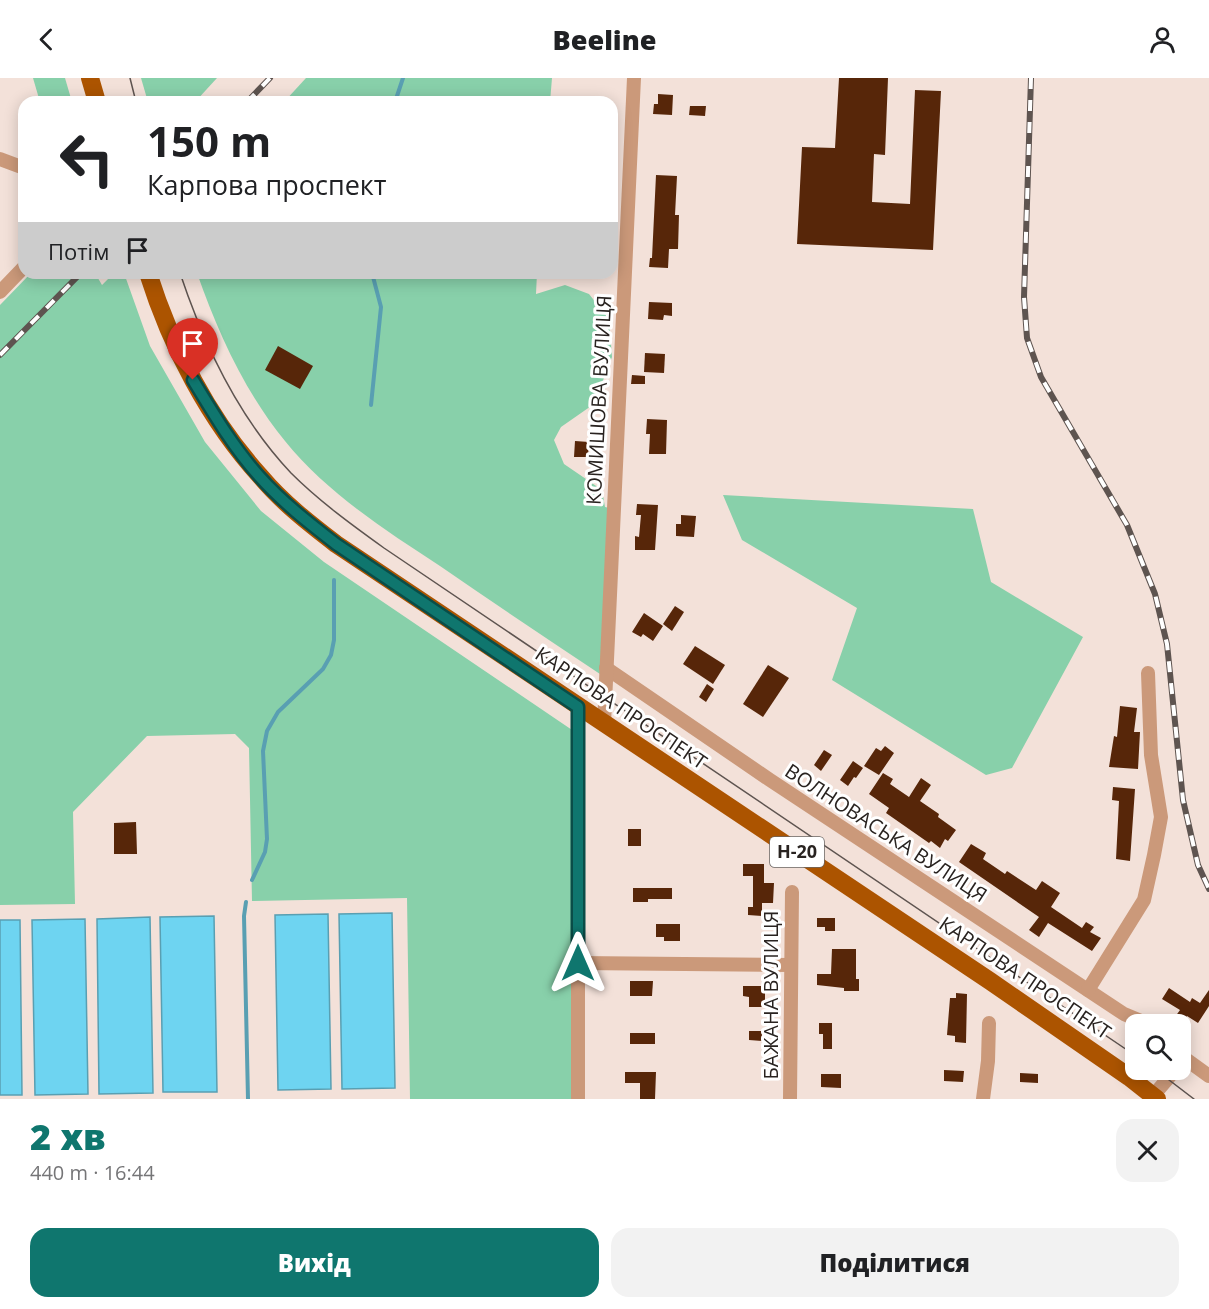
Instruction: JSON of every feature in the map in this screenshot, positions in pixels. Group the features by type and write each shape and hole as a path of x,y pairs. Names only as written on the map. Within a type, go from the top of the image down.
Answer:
{"main road":[{"path":"90,78 96,96"},
{"name":"КАРПОВА ПРОСПЕКТ","path":"150,279 173,338 193,380 216,418 242,454 282,500 336,544 990,981 1129,1077 1155,1098"}],"street":[{"name":"КОМИШОВА ВУЛИЦЯ","path":"603,724 634,78"},
{"path":"0,159 18,166"},
{"path":"0,292 18,273"},
{"name":"ВОЛНОВАСЬКА ВУЛИЦЯ","path":"606,668 770,780 1125,1014"},
{"path":"1088,990 1144,900 1154,855 1161,817 1151,755 1148,673"},
{"path":"578,707 578,1099"},
{"name":"БАЖАНА ВУЛИЦЯ","path":"790,1099 792,892"},
{"path":"578,963 791,965"},
{"path":"983,1099 988,1061 989,1023"},
{"path":"1191,1067 1209,1076"},
{"path":"1155,1098 1167,1080"}],"green space":[{"path":"33,78 65,78 70,96 38,96"},
{"path":"141,78 217,78 200,96 146,96"},
{"path":"306,78 552,78 550,96 290,96"},
{"path":"25,279 98,279 102,285 108,279 126,279 150,346 205,442 261,511 324,562 578,734 578,1099 410,1099 407,898 252,901 249,748 235,734 147,736 73,812 75,904 0,905 0,305"},
{"path":"199,279 537,279 536,294 565,285 589,294 609,319 612,357 594,404 561,427 554,440 564,464 602,490 605,507 614,509 606,678 378,524 319,477 285,441 257,403 214,318"},
{"path":"723,495 973,509 991,582 1083,637 1012,768 986,775 832,680 857,608 742,540"}],"water":[{"path":"392,913 395,1088 342,1089 339,914"},
{"path":"328,914 331,1089 278,1090 275,915"},
{"path":"214,916 217,1092 163,1092 160,917"},
{"path":"150,917 153,1093 99,1094 97,919"},
{"path":"85,919 88,1094 35,1095 32,920"},
{"path":"0,920 20,920 22,1095 0,1095"}],"building":[{"path":"839,78 888,78 885,155 874,154 872,202 910,204 915,90 941,91 933,250 797,244 802,147 835,148"},
{"path":"658,94 673,95 672,115 653,114 654,104 658,104"},
{"path":"690,106 706,106 705,116 689,115"},
{"path":"656,175 677,176 675,215 679,215 678,249 669,249 668,268 649,267 650,258 652,258"},
{"path":"649,302 672,303 672,316 664,315 663,320 648,319"},
{"path":"278,346 313,366 300,389 265,370"},
{"path":"645,353 665,354 664,373 644,372"},
{"path":"632,375 645,376 645,384 631,384"},
{"path":"647,419 667,420 666,454 649,454 650,434 646,434"},
{"path":"575,441 589,442 588,457 574,457"},
{"path":"637,504 658,505 655,550 635,550 635,536 639,537 641,515 636,515"},
{"path":"681,515 696,516 694,537 676,536 676,524 681,524"},
{"path":"675,606 684,612 672,631 663,624"},
{"path":"644,613 663,626 653,641 643,634 641,637 632,632"},
{"path":"695,646 725,665 713,684 683,664"},
{"path":"768,665 789,678 763,717 743,704"},
{"path":"707,684 714,689 706,702 699,697"},
{"path":"1120,706 1137,708 1134,732 1140,732 1138,769 1109,767 1114,736 1117,737"},
{"path":"885,746 894,753 879,775 864,766 876,748 881,751"},
{"path":"824,750 832,755 821,771 814,765"},
{"path":"853,761 863,768 848,786 840,780"},
{"path":"883,773 893,779 890,784 909,797 921,778 931,785 920,801 956,830 948,841 945,839 940,848 886,813 889,808 869,794"},
{"path":"1113,787 1135,789 1130,861 1116,859 1119,801 1112,800"},
{"path":"136,822 137,854 114,854 114,823"},
{"path":"628,829 641,829 641,846 628,846"},
{"path":"971,844 986,853 983,859 1005,874 1007,871 1036,890 1042,881 1060,893 1051,907 1082,928 1086,922 1094,927 1090,932 1101,938 1092,951 1048,923 1039,937 1029,930 1039,917 959,862"},
{"path":"743,864 764,864 764,883 774,883 773,903 762,903 762,916 748,915 748,907 753,907 753,876 743,876"},
{"path":"633,888 672,888 672,899 648,899 648,902 633,902"},
{"path":"817,918 835,918 835,931 825,931 825,927 817,927"},
{"path":"656,924 680,924 680,941 664,941 664,937 656,937"},
{"path":"832,949 856,949 856,979 859,979 859,991 844,991 844,988 817,985 817,974 831,974"},
{"path":"630,981 653,981 652,996 630,996"},
{"path":"743,986 765,986 765,1007 749,1007 749,997 743,996"},
{"path":"1169,988 1190,1002 1192,998 1200,1003 1209,990 1209,1006 1198,1023 1191,1019 1191,1014 1177,1014 1180,1010 1162,999"},
{"path":"956,993 967,994 966,1043 955,1042 955,1036 947,1035 950,998 956,998"},
{"path":"819,1023 832,1023 832,1049 823,1049 823,1034 819,1034"},
{"path":"749,1031 762,1031 762,1041 749,1040"},
{"path":"630,1033 655,1033 655,1044 630,1044"},
{"path":"944,1070 964,1071 963,1082 944,1081"},
{"path":"625,1072 656,1072 655,1099 640,1099 640,1083 625,1083"},
{"path":"1020,1073 1038,1074 1038,1083 1020,1082"},
{"path":"821,1074 841,1074 841,1088 821,1087"}],"waterway":[{"path":"397,96 403,78"},
{"path":"371,405 381,307 374,279"},
{"path":"252,880 265,852 267,839 263,751 267,731 278,712 323,669 331,655 334,640 334,580"},
{"path":"246,902 244,916 248,1099"}],"tram line":[{"path":"130,78 134,96"},
{"path":"182,279 200,327 239,404 272,451 291,473 324,503 384,548 1125,1049"},
{"path":"1169,1080 1194,1099"}],"railway":[{"path":"253,96 270,78"},
{"path":"1031,78 1024,297 1027,338 1041,377 1127,525 1155,594 1167,644 1183,800 1198,865 1209,889"},
{"path":"0,355 75,279"}],"route":[{"path":"193,380 216,418 260,477 309,523 336,544 578,707 578,963"}]}
